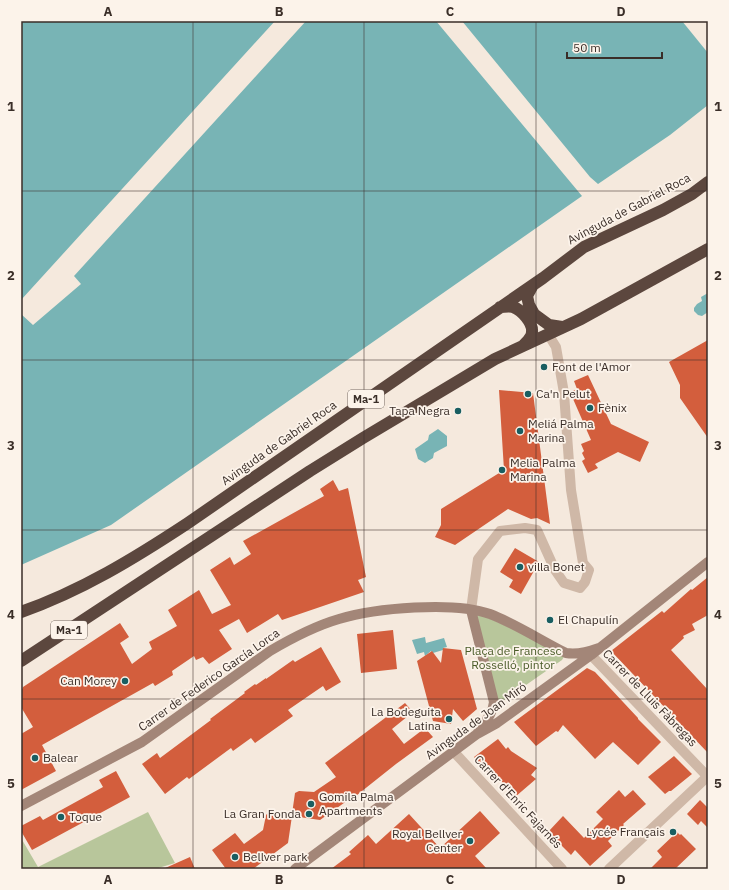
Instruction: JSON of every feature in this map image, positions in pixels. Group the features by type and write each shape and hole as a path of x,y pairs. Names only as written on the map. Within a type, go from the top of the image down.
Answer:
{"highway":[{"name":"Avinguda de Gabriel Roca","path":"21,612 78,588 116,568 152,546 188,523 584,248 663,210 692,194 708,182"},
{"name":"Ma-1","path":"21,661 310,471 495,359 588,316 708,249"},
{"path":"534,284 527,296 529,305 534,314 549,326 562,328"},
{"path":"500,307 513,307 518,310 530,323 532,332 530,338 522,346"}],"street":[{"path":"476,734 494,708 494,702 471,610 478,559 500,531 525,528 537,530 564,584 580,588 585,582 589,570 583,563 571,490 564,393 556,347 548,334"},
{"name":"Avinguda de Joan Miró","path":"295,869 454,752 476,734 497,722 591,655 708,562"},
{"name":"Carrer de Federico García Lorca","path":"21,806 142,742 270,651 292,638 316,627 339,619 365,613 441,607 471,610"},
{"path":"471,610 490,614 566,653 582,653 599,648"},
{"name":"Carrer de Lluis Fàbregas","path":"591,655 708,776"},
{"name":"Carrer d'Enric Fajarnés","path":"454,752 562,869"},
{"path":"609,869 708,776"}],"green space":[{"name":"Plaça de Francesc Rosselló, pintor","path":"471,610 566,653 562,660 493,708"},
{"path":"148,812 175,863 155,869 21,869 21,838 38,867"}],"water":[{"path":"21,21 275,21 21,300"},
{"path":"306,21 436,21 582,196 111,525 21,565 21,314 33,325 81,284 74,276"},
{"path":"462,21 682,21 708,53 708,105 670,135 598,184 590,177"},
{"path":"708,293 708,312 702,316 698,315 694,311 694,308 702,301 701,297"},
{"path":"438,429 447,436 447,446 434,453 433,458 425,463 418,459 415,449 428,440 429,435"},
{"path":"425,637 426,643 444,638 447,647 433,653 431,651 425,656 424,652 417,654 412,640"}],"building":[{"path":"708,340 708,438 680,398 680,385 669,362"},
{"name":"Fènix","path":"588,375 611,424 649,442 640,462 618,452 595,464 598,468 588,473 582,461 585,459 582,453 584,451 581,444 591,440 570,392 577,389 574,381"},
{"name":"Meliá Palma Marina","path":"499,390 533,393 550,524 537,518 531,519 508,509 455,545 435,537 441,525 441,509 504,470"},
{"path":"333,480 339,491 348,488 366,577 358,580 364,592 282,620 278,614 247,633 239,619 219,630 232,649 209,664 203,657 196,660 194,656 172,671 173,675 155,686 153,683 42,745 56,771 21,790 21,734 33,727 21,707 21,692 23,687 120,623 129,637 120,643 132,664 152,649 149,642 177,626 168,610 199,590 212,614 231,605 210,570 230,557 234,565 251,554 243,541 324,496 320,489"},
{"name":"villa Bonet","path":"515,548 539,562 521,594 509,587 513,580 500,572"},
{"path":"708,577 708,615 692,624 695,630 683,636 684,638 671,650 708,690 708,753 611,651 662,611 664,613 691,589 692,590"},
{"path":"393,630 397,669 361,673 357,634"},
{"path":"321,647 341,682 326,691 323,686 288,710 293,716 255,743 251,738 233,751 231,748 189,779 187,777 165,794 142,764 157,753 160,758 211,720 210,719 255,684 256,685 266,679 293,660 295,662"},
{"path":"443,648 461,650 477,709 463,721 453,709 451,724 433,721 417,661 432,651 441,663"},
{"path":"587,668 595,672 661,742 638,765 613,742 595,759 563,725 558,732 556,731 536,746 514,722"},
{"path":"405,703 413,712 392,729 404,744 425,728 433,737 352,799 351,798 320,820 292,816 288,843 253,869 226,869 212,850 235,833 244,844 263,830 266,815 270,811 292,814 295,793 299,791 314,792 336,777 325,763"},
{"path":"498,739 506,749 508,747 511,751 537,768 531,775 536,779 515,797 491,769 487,773 474,757"},
{"path":"674,756 692,774 665,794 648,777"},
{"path":"116,771 130,797 32,850 21,831 21,826 40,816 43,820 103,787 99,780"},
{"path":"619,790 625,797 633,790 646,804 623,824 624,825 608,841 612,846 590,866 575,850 571,855 548,832 563,816 584,838 603,819 596,812"},
{"path":"700,800 708,808 708,828 701,821 698,825 687,814"},
{"name":"Royal Bellver Center","path":"480,811 500,833 475,856 487,869 331,869 351,854 349,852 368,835 376,844 409,814 440,848"},
{"path":"677,832 696,849 675,869 650,869 662,857 657,851"},
{"path":"190,857 195,869 163,869"}],"place":[{"name":"Font de l'Amor","path":"544,367"},
{"name":"Ca'n Pelut","path":"528,394"},
{"name":"Fènix","path":"590,408"},
{"name":"Tapa Negra","path":"458,411"},
{"name":"Meliá Palma Marina","path":"520,431"},
{"name":"Melia Palma Marina","path":"502,470"},
{"name":"villa Bonet","path":"520,567"},
{"name":"El Chapulín","path":"550,620"},
{"name":"Can Morey","path":"125,681"},
{"name":"La Bodeguita Latina","path":"449,719"},
{"name":"Balear","path":"35,758"},
{"name":"Gomila Palma Apartments","path":"311,804"},
{"name":"La Gran Fonda","path":"309,814"},
{"name":"Toque","path":"61,817"},
{"name":"Lycée Français","path":"673,832"},
{"name":"Royal Bellver Center","path":"470,841"},
{"name":"Bellver park","path":"235,857"}]}
